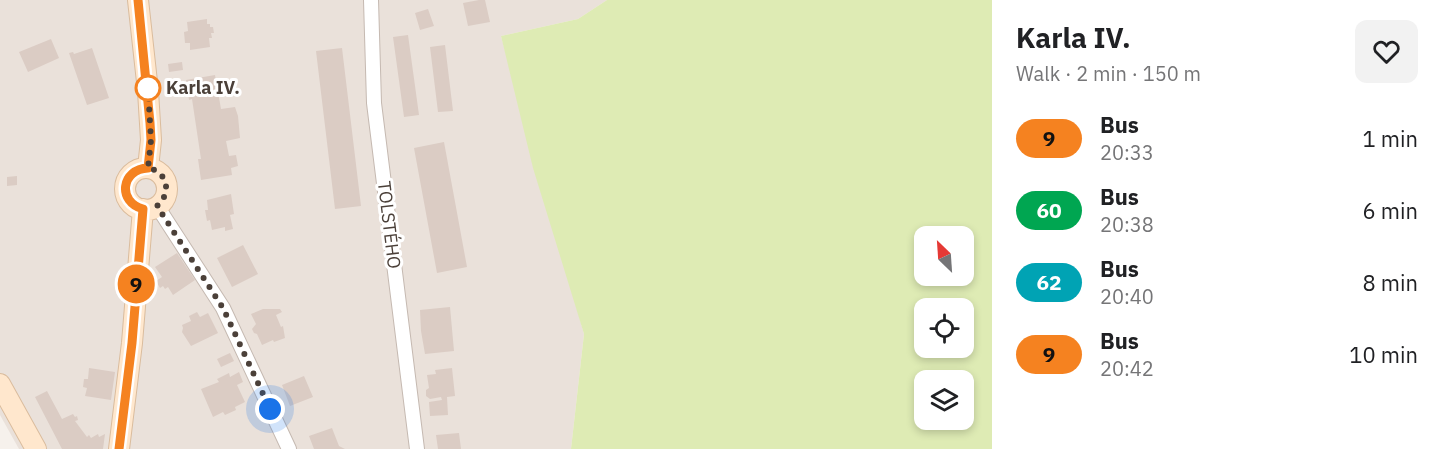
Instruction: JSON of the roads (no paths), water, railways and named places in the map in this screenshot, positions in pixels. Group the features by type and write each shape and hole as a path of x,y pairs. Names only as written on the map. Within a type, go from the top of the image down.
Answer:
{"street":[{"path":"138,0 149,101 151,140 148,168"},
{"name":"TOLSTÉHO","path":"371,0 374,103 417,449"},
{"path":"148,168 160,174 166,182 165,197 150,208 135,207 127,198 125,184 136,170 148,168"},
{"path":"119,449 150,208"},
{"path":"150,208 223,308 289,449"},
{"path":"0,384 36,449"}],"place":[{"name":"Karla IV.","path":"148,88"}]}
